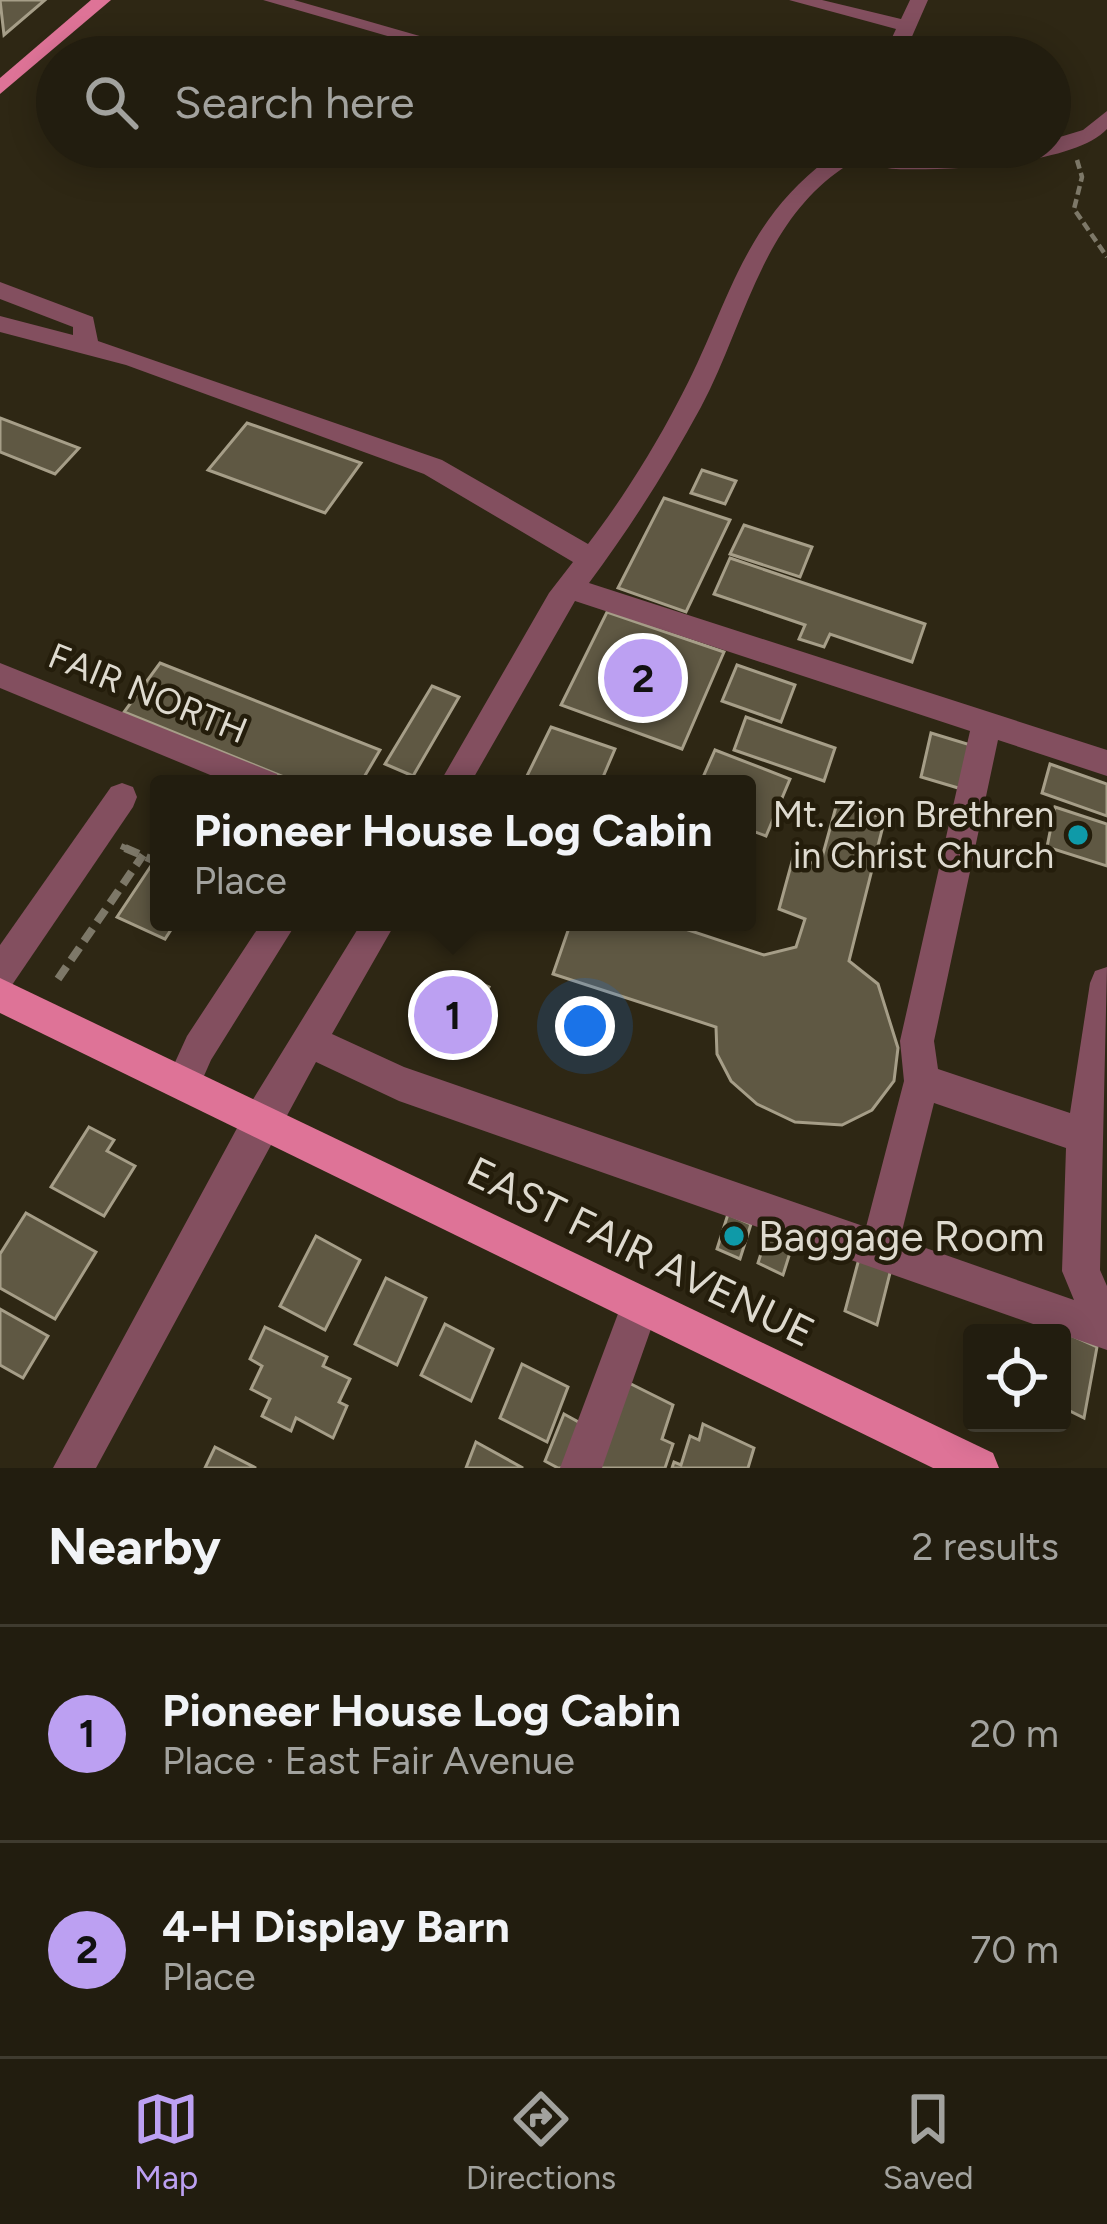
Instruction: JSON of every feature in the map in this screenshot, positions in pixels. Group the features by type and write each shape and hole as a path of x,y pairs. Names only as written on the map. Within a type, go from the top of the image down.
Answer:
{"main road":[{"path":"60,36 102,0"},
{"path":"0,88 36,57"},
{"name":"EAST FAIR AVENUE","path":"0,995 262,1118 639,1309 978,1468"}],"street":[{"path":"272,0 406,36"},
{"path":"798,0 908,26"},
{"path":"903,36 919,0"},
{"path":"1071,141 1090,135 1107,117"},
{"path":"459,775 568,588 690,404 765,236 827,168"},
{"path":"0,290 85,323 86,348"},
{"path":"0,324 132,358 433,467 591,559"},
{"path":"568,588 1107,763"},
{"name":"FAIR NORTH","path":"0,675 244,775"},
{"path":"879,1249 922,1081 917,1041 986,727"},
{"path":"0,973 122,797"},
{"path":"184,1082 199,1048 275,931"},
{"path":"74,1468 262,1118 375,931"},
{"path":"1106,1331 1081,1271 1084,1136 1107,983"},
{"path":"309,1041 399,1083 1106,1331"},
{"path":"922,1081 1084,1136"},
{"path":"581,1468 639,1309"}],"path":[{"path":"1071,163 1082,177 1074,209 1107,257"},
{"path":"58,979 143,855"}],"building":[{"path":"0,0 45,0 4,35"},
{"path":"0,418 79,448 55,474 0,452"},
{"path":"247,423 361,463 325,513 208,470"},
{"path":"702,470 736,481 725,504 691,493"},
{"path":"664,498 730,520 686,612 618,588"},
{"path":"744,525 812,547 800,577 730,554"},
{"path":"730,558 925,624 912,662 830,634 824,647 799,639 805,625 714,594"},
{"path":"607,612 724,652 682,749 561,705"},
{"path":"160,663 380,750 365,775 279,775 124,712"},
{"path":"737,665 795,685 781,722 722,701"},
{"path":"432,686 459,697 414,775 385,764"},
{"path":"746,717 835,748 824,781 734,750"},
{"path":"551,727 615,749 604,775 527,775"},
{"path":"931,733 974,746 965,790 921,777"},
{"path":"715,750 790,779 766,836 756,832 756,775 704,775"},
{"path":"1050,764 1107,784 1107,816 1042,793"},
{"path":"837,803 885,818 849,961 878,984 898,1048 894,1081 872,1110 842,1125 795,1122 757,1104 731,1081 717,1054 716,1027 553,974 568,931 691,931 764,955 796,947 805,919 779,909 793,858 820,865"},
{"name":"Mt. Zion Brethren in Christ Church","path":"1055,807 1107,824 1107,866 1047,847"},
{"path":"150,868 150,931 170,931 165,939 117,917"},
{"path":"469,978 489,987 474,1018 484,1023 469,1055 421,1034 436,1003 453,1011"},
{"path":"89,1127 114,1140 107,1151 135,1166 104,1216 51,1187"},
{"path":"26,1213 96,1252 55,1319 0,1288 0,1254"},
{"name":"Baggage Room","path":"728,1214 751,1224 740,1259 717,1249"},
{"path":"769,1228 794,1240 783,1275 758,1263"},
{"path":"316,1236 360,1260 325,1330 280,1306"},
{"path":"860,1255 891,1269 877,1325 845,1311"},
{"path":"386,1278 426,1298 397,1365 355,1344"},
{"path":"0,1309 48,1336 23,1378 0,1365"},
{"path":"445,1324 493,1349 471,1401 421,1375"},
{"path":"265,1327 327,1357 323,1366 350,1379 339,1402 347,1406 333,1438 296,1418 291,1431 262,1416 270,1399 251,1389 262,1366 250,1359"},
{"path":"1071,1335 1097,1347 1084,1418 1071,1412"},
{"path":"522,1364 568,1387 547,1442 500,1418"},
{"path":"629,1383 673,1405 662,1439 673,1444 665,1468 598,1468"},
{"path":"564,1414 582,1424 566,1468 558,1468 545,1461"},
{"path":"703,1424 754,1448 748,1468 672,1468 674,1462 681,1465 690,1436 699,1440"},
{"path":"476,1442 523,1468 466,1468"},
{"path":"215,1447 256,1468 205,1468"}],"place":[{"name":"4-H Display Barn","path":"643,678"},
{"name":"Mt. Zion Brethren in Christ Church","path":"1078,835"},
{"name":"Pioneer House Log Cabin","path":"453,1015"},
{"name":"Baggage Room","path":"734,1236"}]}
